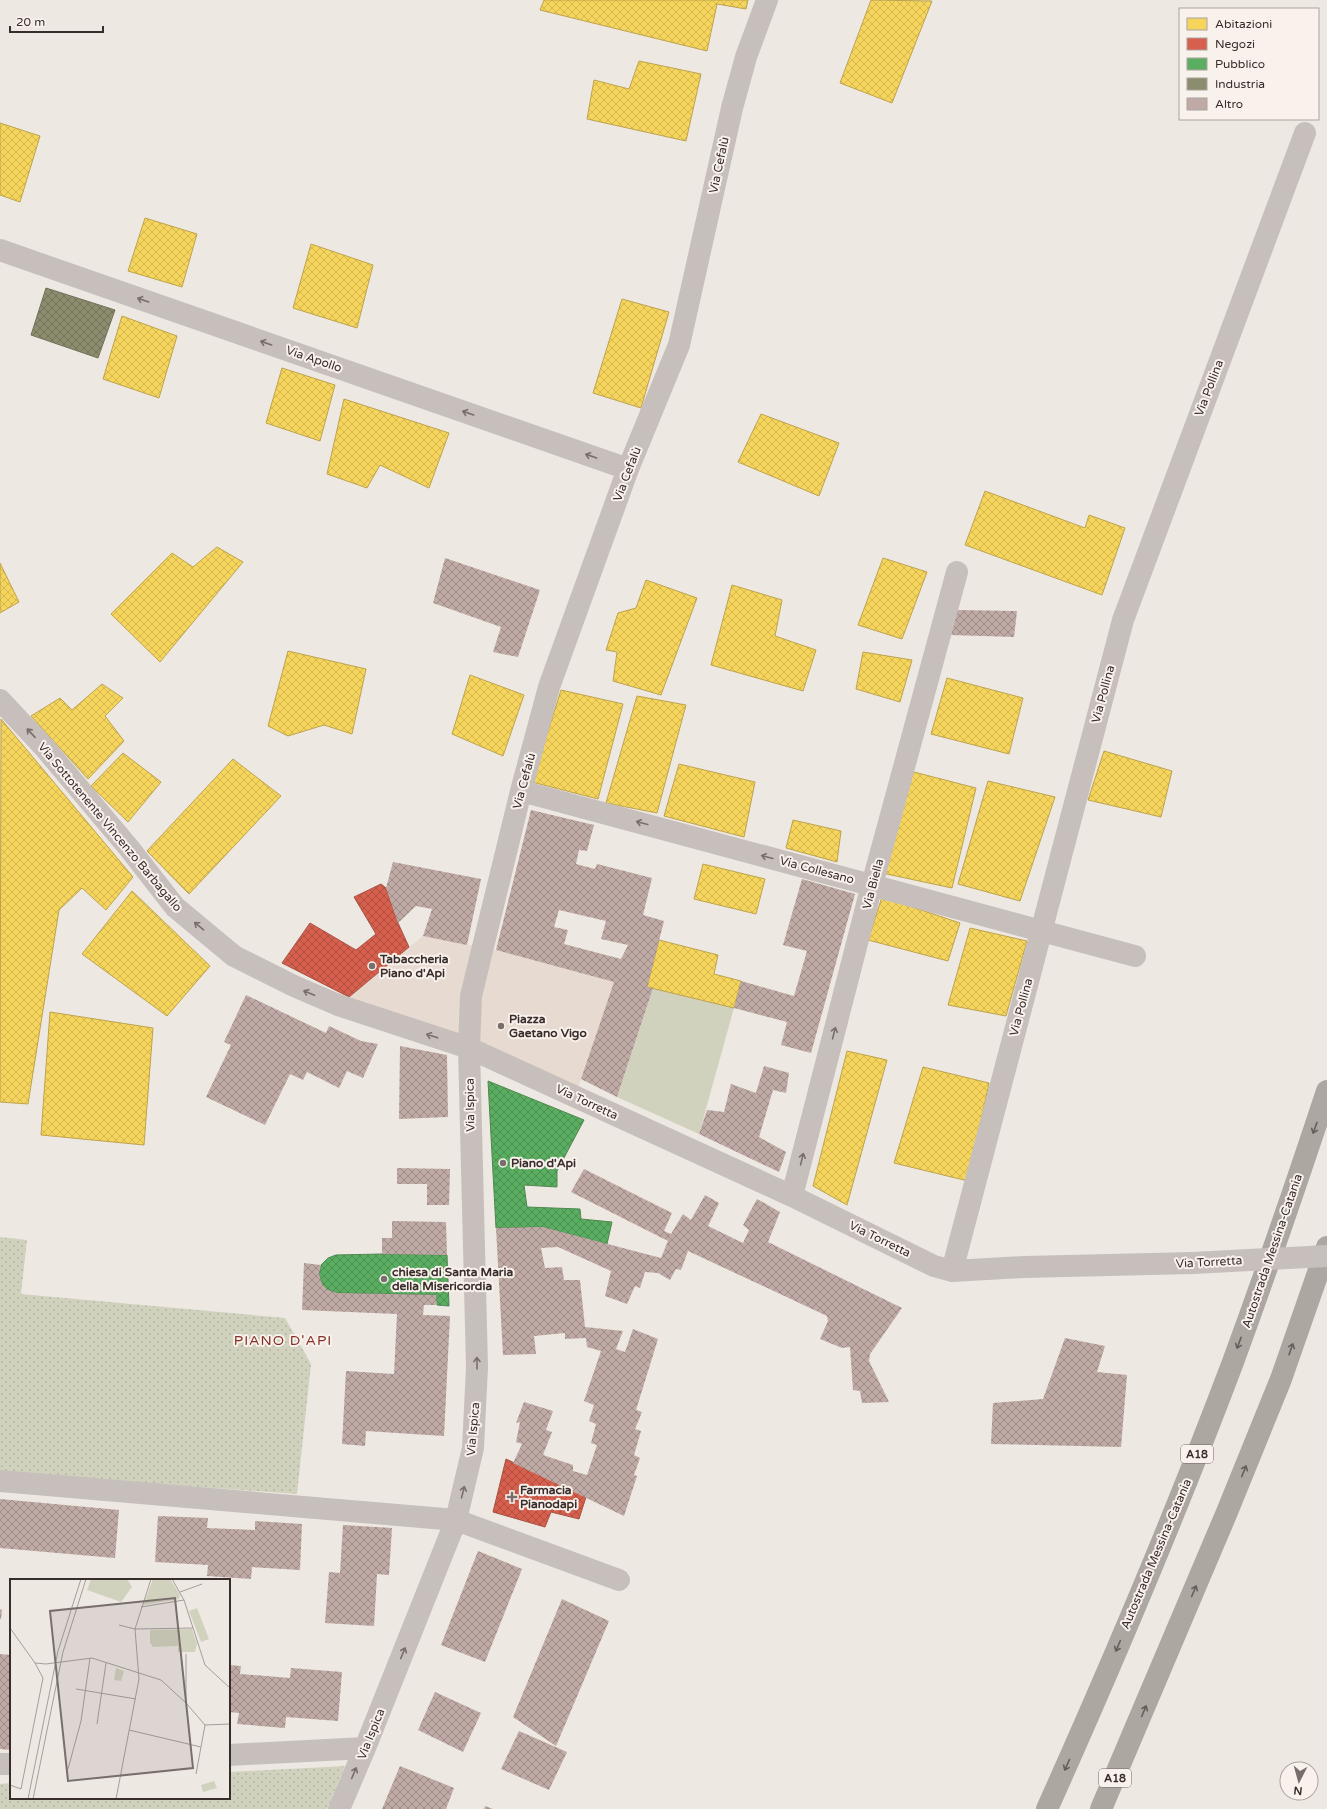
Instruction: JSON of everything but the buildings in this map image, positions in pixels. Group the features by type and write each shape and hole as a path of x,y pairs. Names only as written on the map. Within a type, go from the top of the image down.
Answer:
{"highway":[{"name":"Autostrada Messina-Catania","path":"1047,1809 1084,1726 1180,1498 1233,1361 1327,1091"},
{"name":"A18","path":"1101,1809 1228,1512 1281,1379 1327,1247"}],"street":[{"name":"Via Cefalù","path":"469,1048 471,996 521,791 549,687 628,469 679,345 732,108 746,57 767,0"},
{"name":"Via Pollina","path":"952,1271 1122,620 1305,133"},
{"name":"Via Apollo","path":"0,250 628,469"},
{"name":"Via Biella","path":"792,1196 872,885 957,572"},
{"name":"Via Sottotenente Vincenzo Barbagallo","path":"0,700 44,747 129,848 176,907 234,956 294,986 338,1005 469,1048"},
{"name":"Via Collesano","path":"521,791 1135,956"},
{"name":"Via Torretta","path":"469,1048 792,1196 934,1266 952,1271 1024,1267 1193,1263 1327,1256"},
{"name":"Via Ispica","path":"339,1809 365,1748 456,1520 473,1448 477,1367 469,1048"},
{"path":"0,1481 456,1520 619,1580"},
{"path":"230,1755 318,1752 365,1748"}],"green space":[{"path":"653,988 734,1008 699,1134 617,1097"},
{"path":"0,1237 27,1240 21,1294 285,1318 311,1364 297,1494 0,1473"},
{"path":"345,1766 327,1809 0,1809 0,1784 10,1783 10,1799 230,1799 230,1772"}],"shaded area":[{"name":"Piazza Gaetano Vigo","path":"423,936 496,950 614,982 575,1097 338,1005"}],"place":[{"name":"Tabaccheria Piano d'Api","path":"372,966"},
{"name":"Piazza Gaetano Vigo","path":"501,1026"},
{"name":"Piano d'Api","path":"503,1163"},
{"name":"chiesa di Santa Maria della Misericordia","path":"384,1279"},
{"name":"Farmacia Pianodapi","path":"512,1497"}],"district":[{"name":"PIANO D'API","path":"283,1340"}]}
